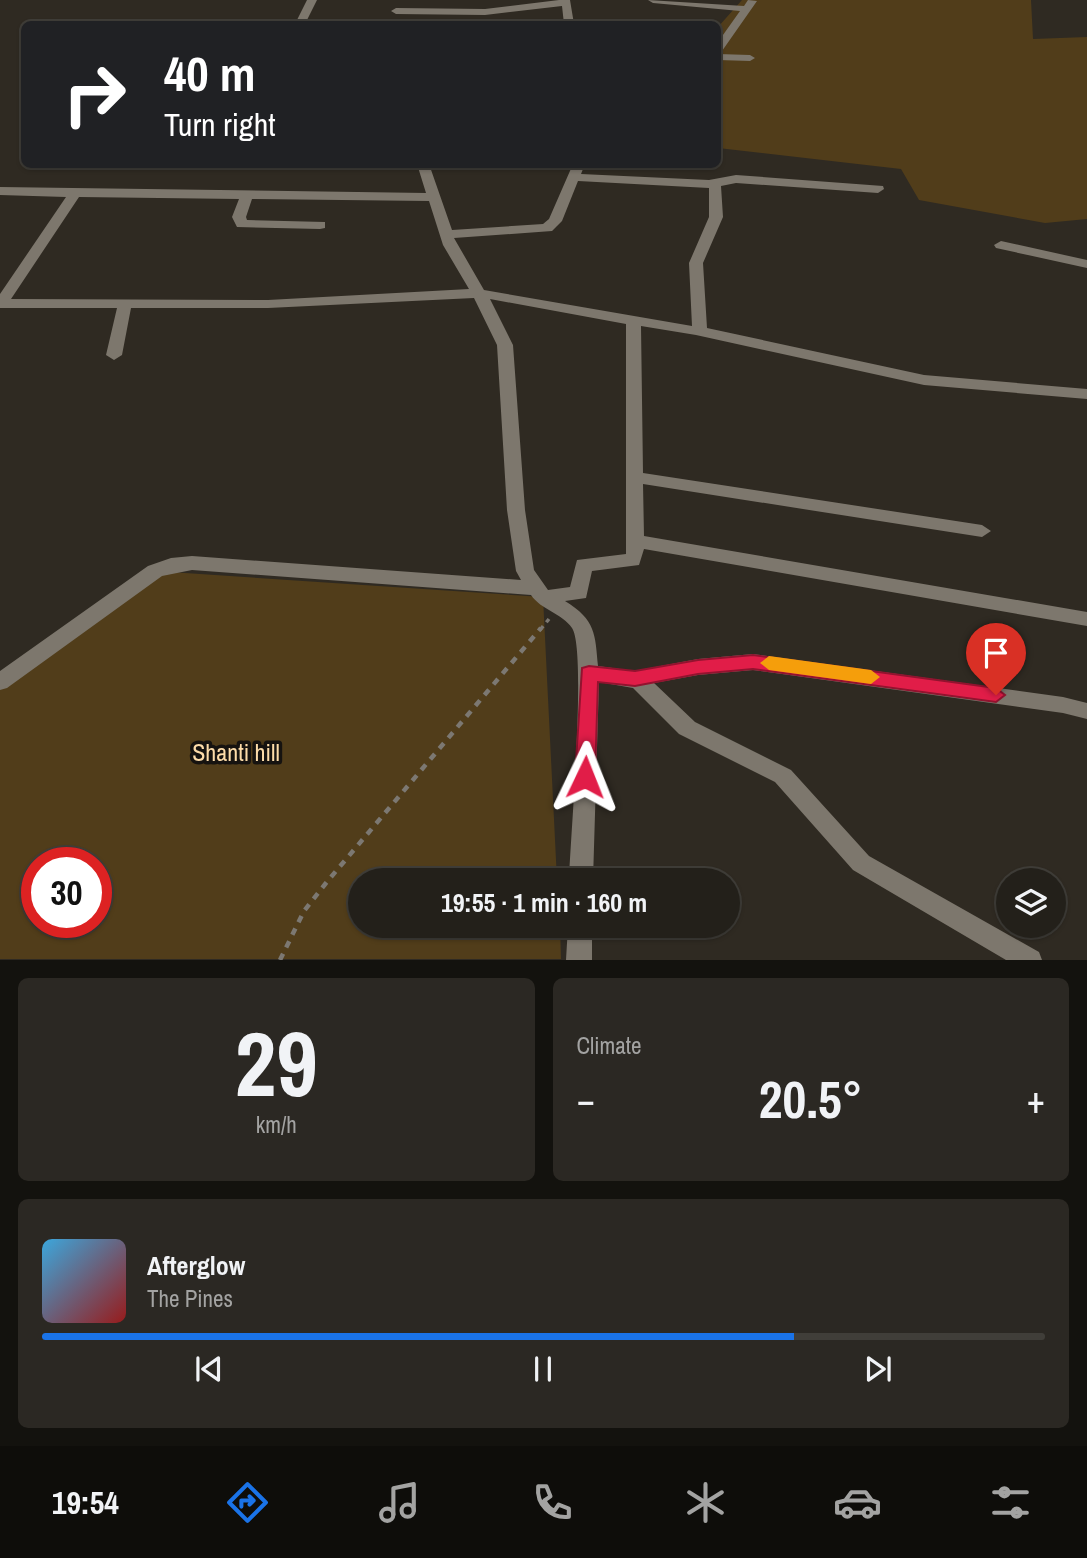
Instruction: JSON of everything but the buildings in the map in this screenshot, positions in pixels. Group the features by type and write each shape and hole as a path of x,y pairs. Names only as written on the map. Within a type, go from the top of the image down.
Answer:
{"street":[{"path":"302,21 312,0"},
{"path":"653,0 750,4"},
{"path":"396,5 485,12 566,2 569,21"},
{"path":"721,46 750,4"},
{"path":"721,57 750,58"},
{"path":"425,168 446,234 505,345 517,523 525,571 546,597 578,620 584,628 589,673 581,868"},
{"path":"446,234 547,228 555,220 577,171 716,183 736,179 878,189"},
{"path":"697,330 701,323 696,263 716,217 716,183"},
{"path":"0,191 434,197"},
{"path":"0,303 48,237 75,193"},
{"path":"247,194 239,217 242,224 320,225"},
{"path":"1002,245 1087,264"},
{"path":"0,303 268,304 478,293 689,331 697,330 713,336 924,380 1087,394"},
{"path":"114,355 125,303"},
{"path":"0,682 155,571 171,565 192,563 546,597 579,593 584,565 632,560 635,541 634,320"},
{"path":"635,477 982,531"},
{"path":"635,541 1087,619"},
{"path":"589,673 635,679 726,664 787,664 1063,705 1087,711"},
{"path":"635,679 687,728 783,776 861,863 1030,960"},
{"path":"579,960 580,938"}],"path":[{"path":"280,960 304,911 546,597"}],"green space":[{"path":"742,0 1031,0 1033,39 1087,37 1087,219 1045,223 919,200 901,169 721,148 721,24"},
{"name":"Shanti hill","path":"155,571 543,597 556,868 348,868 348,938 560,938 561,959 0,959 0,682"}],"slow traffic":[{"path":"769,663 871,677"}],"route":[{"path":"585,777 589,673 635,679 698,667 753,662 787,664 996,695"}]}
